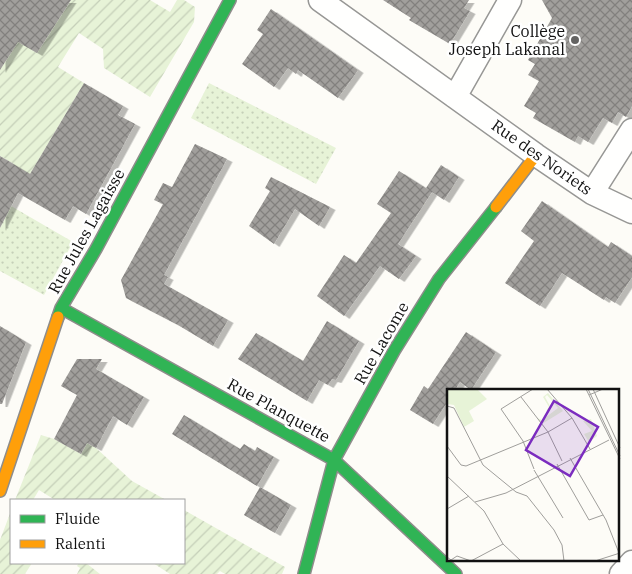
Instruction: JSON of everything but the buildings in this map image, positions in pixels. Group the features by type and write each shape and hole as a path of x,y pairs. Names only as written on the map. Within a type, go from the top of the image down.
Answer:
{"street":[{"name":"Rue Jules Lagaisse","path":"0,490 61,308 96,249 230,0"},
{"name":"Rue des Noriets","path":"320,0 536,155 592,193 632,212"},
{"path":"455,97 510,0"},
{"path":"592,193 632,130"},
{"name":"Rue Lacome","path":"304,574 334,460 394,351 439,279 536,155"},
{"name":"Rue Planquette","path":"61,308 334,460 456,574"},
{"path":"621,574 632,562"}],"green space":[{"path":"71,0 150,0 170,12 177,0 184,0 195,7 194,22 150,97 104,68 103,49 79,33 58,67 84,83 26,181 10,171 14,164 0,156 0,70 18,41 37,53"},
{"path":"209,83 336,148 316,184 191,118"},
{"path":"11,206 73,242 44,295 0,271 0,228"},
{"path":"41,435 54,439 81,454 87,443 96,448 132,481 164,499 53,499 39,490 34,499 15,499"},
{"path":"185,511 285,567 282,574 225,574 220,571 217,574 170,574 155,564 185,564"},
{"path":"10,514 10,564 31,564 25,574 0,574 0,540"},
{"path":"78,564 87,564 100,574 77,574 80,568 77,566"}],"traffic: fast":[{"path":"58,317 61,308 96,249 230,0"},
{"path":"304,574 334,460 394,351 439,279 496,207"},
{"path":"61,308 334,460 456,574"}],"traffic: slow":[{"path":"496,207 536,155"},
{"path":"0,491 58,317"}],"place":[{"name":"Collège Joseph Lakanal","path":"575,40"}]}
